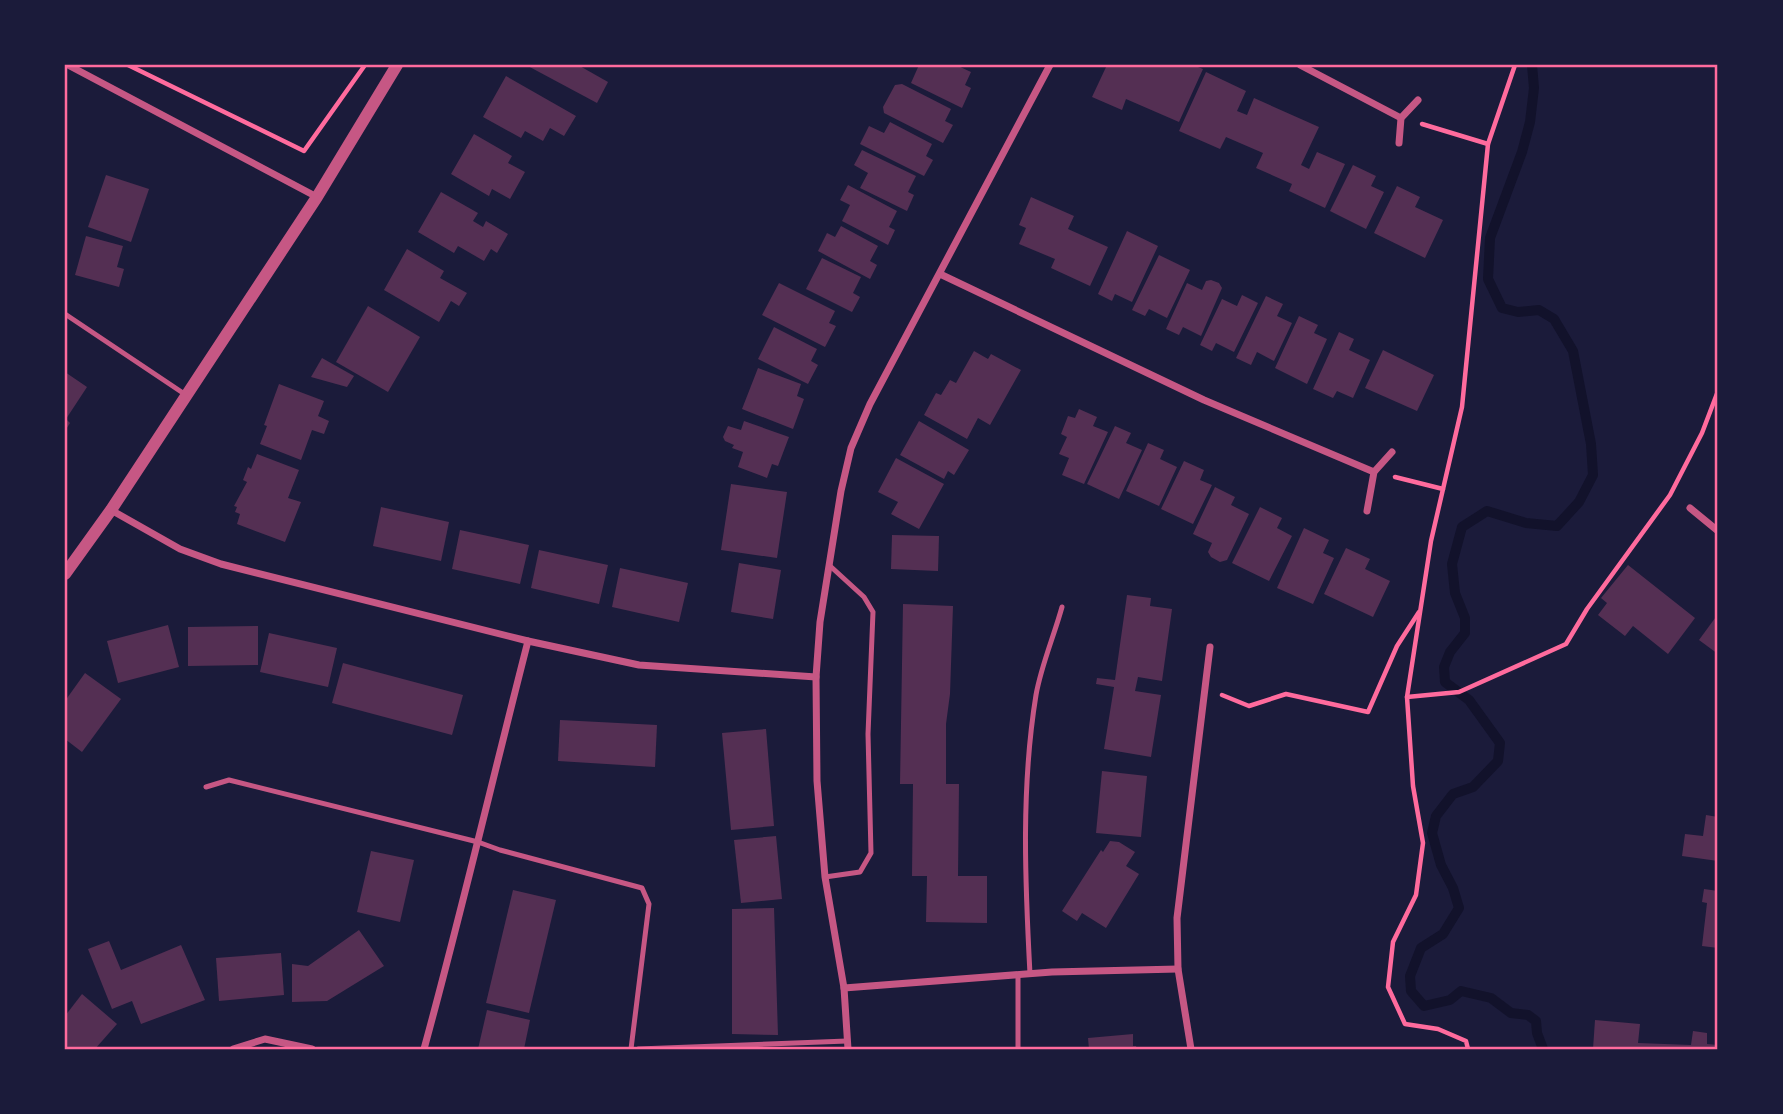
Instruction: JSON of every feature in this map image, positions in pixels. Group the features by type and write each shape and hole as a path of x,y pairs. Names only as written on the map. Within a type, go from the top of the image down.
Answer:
{"street":[{"path":"68,65 317,197"},
{"path":"65,574 111,510 317,197 397,65"},
{"path":"847,1045 844,988 825,877 817,781 816,677 820,622 851,448 870,404 1050,65"},
{"path":"1300,65 1401,118"},
{"path":"1399,143 1401,118 1418,100"},
{"path":"940,274 1204,400 1374,472"},
{"path":"1367,512 1374,472 1392,452"},
{"path":"1690,508 1718,531"},
{"path":"111,510 180,549 221,564 528,641 639,665 816,677"},
{"path":"424,1049 468,885 528,641"},
{"path":"1191,1049 1178,969 1177,918 1210,647"},
{"path":"844,988 1030,974 1178,969"},
{"path":"233,1049 265,1038 312,1049"}],"lane":[{"path":"65,314 186,395"},
{"path":"825,877 860,872 871,853 868,734 873,612 864,597 829,565"},
{"path":"1030,974 1025,795 1036,693 1062,607"},
{"path":"206,787 229,780 478,842 642,888 649,904 631,1049"},
{"path":"1018,975 1018,1049"},
{"path":"638,1049 847,1045"}],"path":[{"path":"128,65 304,151 365,65"},
{"path":"1468,1049 1466,1041 1438,1029 1405,1024 1388,987 1394,942 1416,895 1423,843 1413,786 1407,697 1431,541 1462,407 1488,144 1514,65"},
{"path":"1401,118 1488,144"},
{"path":"1407,697 1459,692 1566,644 1587,609 1670,495 1702,433 1718,391"},
{"path":"1374,472 1443,489"},
{"path":"1204,686 1249,706 1286,694 1368,712 1397,646 1421,608"}],"building":[{"path":"526,65 578,65 608,82 597,103"},
{"path":"919,65 956,65 971,72 965,85 971,88 962,108 911,83"},
{"path":"1107,65 1193,65 1203,69 1179,122 1126,99 1122,110 1092,97"},
{"path":"1206,72 1246,91 1237,111 1247,115 1254,98 1319,127 1301,165 1309,169 1317,152 1345,164 1325,208 1289,191 1292,184 1256,168 1263,153 1226,137 1220,149 1179,131"},
{"path":"506,76 576,116 564,136 550,128 543,141 525,131 521,138 483,117"},
{"path":"902,84 951,109 945,121 953,125 943,143 884,113 883,107 895,85"},
{"path":"890,122 932,144 926,156 933,160 924,176 860,144 869,126 884,133"},
{"path":"474,134 512,156 508,163 525,172 510,199 492,189 489,196 451,174"},
{"path":"862,150 916,176 908,192 914,195 907,211 860,188 868,173 854,165"},
{"path":"1353,165 1376,176 1371,186 1384,192 1366,229 1330,211"},
{"path":"106,175 149,189 131,242 88,227"},
{"path":"848,185 897,211 889,227 895,230 888,245 842,221 850,205 840,200"},
{"path":"1397,186 1420,197 1415,207 1443,220 1425,258 1374,233"},
{"path":"441,192 478,213 473,221 483,227 486,221 508,234 497,253 491,249 484,261 458,246 454,253 418,232"},
{"path":"1031,197 1074,216 1068,229 1108,247 1090,286 1051,268 1055,259 1019,244 1026,228 1019,225"},
{"path":"841,226 878,246 870,261 877,265 870,279 818,251 827,233 835,237"},
{"path":"1127,231 1158,246 1132,302 1115,294 1112,301 1098,294"},
{"path":"86,236 123,246 117,267 124,269 119,287 75,275"},
{"path":"407,249 444,271 440,278 467,293 459,306 451,301 439,322 384,290"},
{"path":"1159,255 1190,270 1167,318 1149,309 1145,316 1132,310"},
{"path":"822,258 861,277 853,293 860,297 852,312 806,289"},
{"path":"1206,281 1219,283 1222,288 1201,336 1183,327 1179,335 1166,329 1187,283 1202,290"},
{"path":"779,283 835,311 829,323 836,326 825,347 762,315"},
{"path":"1242,295 1258,303 1234,352 1216,343 1212,351 1200,345 1222,299 1237,306"},
{"path":"1266,296 1283,304 1277,316 1292,323 1274,361 1257,352 1251,365 1236,358"},
{"path":"368,306 420,337 388,392 336,362"},
{"path":"1299,316 1318,325 1314,333 1327,339 1307,384 1275,368"},
{"path":"774,327 817,349 811,361 818,365 808,384 758,359"},
{"path":"1339,332 1354,339 1349,350 1370,360 1353,398 1337,391 1333,398 1313,389"},
{"path":"1383,350 1434,375 1417,411 1365,388"},
{"path":"974,351 988,359 991,354 1021,370 990,425 978,418 967,439 924,415 936,393 941,395 950,380 956,383"},
{"path":"322,358 354,376 347,387 311,377"},
{"path":"758,368 801,384 797,396 804,399 793,429 742,409"},
{"path":"65,372 87,387 66,419 70,423 65,431"},
{"path":"279,384 324,401 318,416 329,421 324,434 312,430 301,460 260,444"},
{"path":"1079,409 1097,417 1093,426 1108,432 1084,484 1062,475 1069,458 1059,454 1067,437 1061,434 1068,416 1075,418"},
{"path":"744,421 789,437 778,466 772,464 767,478 738,467 743,452 732,448 734,445 723,437 728,426 741,430"},
{"path":"919,421 969,450 954,475 948,471 944,479 900,455"},
{"path":"1115,426 1131,433 1126,443 1142,450 1119,499 1087,484"},
{"path":"1148,443 1164,450 1160,459 1177,467 1159,506 1126,491"},
{"path":"257,454 299,470 288,498 301,502 285,542 237,524 240,514 235,512 237,507 234,506 247,482 243,480 248,467 251,469"},
{"path":"896,458 944,484 919,529 891,514 898,502 878,492"},
{"path":"1184,461 1204,470 1200,480 1212,485 1193,524 1161,509"},
{"path":"731,484 787,492 777,558 721,550"},
{"path":"1215,487 1235,497 1231,505 1249,514 1227,560 1220,562 1208,552 1212,543 1193,534"},
{"path":"381,507 449,522 441,561 373,546"},
{"path":"1260,507 1282,518 1277,528 1292,536 1269,581 1232,563"},
{"path":"1304,528 1329,540 1323,553 1334,558 1313,604 1277,588"},
{"path":"460,530 529,545 520,584 452,569"},
{"path":"892,535 939,536 938,571 891,569"},
{"path":"1346,548 1370,559 1365,569 1390,581 1373,617 1324,594"},
{"path":"539,550 608,565 599,604 531,588"},
{"path":"739,563 781,570 773,619 731,612"},
{"path":"1628,565 1695,618 1668,654 1633,626 1625,636 1598,615 1607,603 1601,598"},
{"path":"620,568 688,583 679,622 612,607"},
{"path":"1127,595 1151,598 1150,606 1172,609 1162,681 1138,677 1135,691 1161,695 1151,757 1104,749 1114,687 1096,684 1097,678 1115,680"},
{"path":"903,604 953,606 950,694 946,724 946,784 959,784 958,876 987,876 987,923 926,922 927,876 912,876 913,784 900,784"},
{"path":"1718,614 1718,654 1699,640"},
{"path":"168,625 179,667 118,683 107,641"},
{"path":"258,626 258,665 188,666 188,627"},
{"path":"269,633 337,648 328,687 260,672"},
{"path":"343,663 463,695 452,735 332,703"},
{"path":"85,673 121,699 82,752 65,739 65,701"},
{"path":"560,720 657,725 655,767 558,761"},
{"path":"766,729 774,826 731,830 722,733"},
{"path":"1102,771 1147,776 1141,837 1096,833"},
{"path":"1706,815 1718,817 1718,861 1682,856 1685,834 1703,836"},
{"path":"776,836 782,899 741,903 734,840"},
{"path":"1110,841 1119,842 1135,852 1126,866 1139,874 1106,928 1082,913 1077,921 1062,911 1101,850 1103,852"},
{"path":"371,851 414,860 400,922 357,912"},
{"path":"1704,889 1718,891 1718,948 1702,946 1707,903 1702,902"},
{"path":"513,890 556,900 529,1013 486,1003"},
{"path":"774,908 778,1035 732,1034 732,909"},
{"path":"359,930 384,966 327,1001 292,1002 292,964 308,966"},
{"path":"109,941 121,970 181,945 205,1000 141,1024 132,1001 112,1009 88,949"},
{"path":"281,953 284,995 219,1001 216,958"},
{"path":"82,994 117,1024 95,1049 65,1049 65,1016"},
{"path":"487,1010 530,1020 524,1049 478,1049"},
{"path":"1595,1020 1640,1024 1638,1043 1691,1045 1693,1031 1707,1033 1707,1044 1718,1045 1718,1049 1593,1049"},
{"path":"1133,1034 1133,1046 1137,1049 1089,1049 1088,1038"}],"waterway":[{"path":"1532,65 1534,88 1530,122 1522,152 1490,238 1488,279 1502,308 1518,312 1539,310 1554,319 1573,351 1591,444 1593,475 1579,502 1557,526 1526,523 1487,511 1462,527 1452,564 1455,593 1465,618 1465,633 1450,652 1444,667 1445,682 1469,700 1500,743 1498,761 1473,787 1453,794 1436,816 1432,833 1441,865 1453,888 1459,908 1443,934 1421,948 1410,976 1411,991 1424,1006 1450,1000 1461,991 1491,998 1511,1013 1528,1015 1536,1021 1543,1049"}]}
